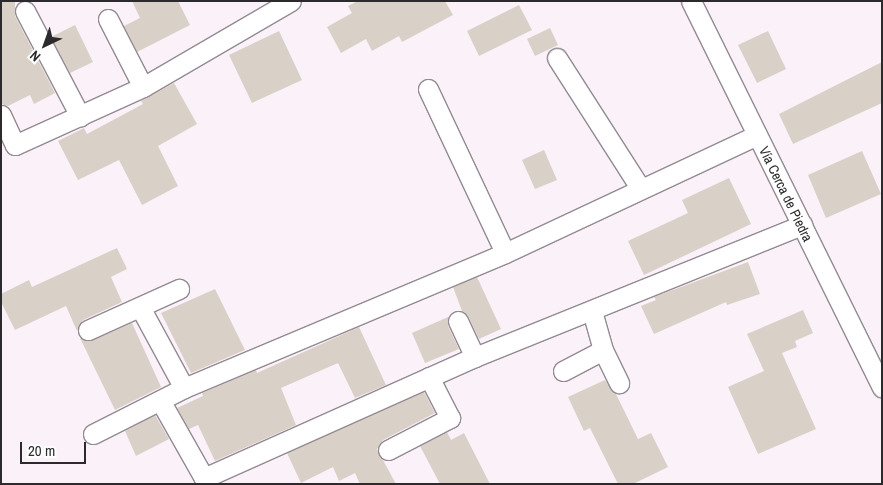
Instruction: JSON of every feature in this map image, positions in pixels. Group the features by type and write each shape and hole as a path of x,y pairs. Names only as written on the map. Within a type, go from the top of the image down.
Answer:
{"street":[{"path":"1,115 15,144 142,87 291,1"},
{"name":"Vía Cerca de Piedra","path":"691,1 882,387"},
{"path":"26,11 80,116"},
{"path":"108,19 142,87"},
{"path":"557,58 640,188"},
{"path":"428,89 505,253"},
{"path":"93,434 161,402 184,388 505,253 640,188 757,135"},
{"path":"161,402 204,478 475,357 802,225"},
{"path":"88,330 180,289"},
{"path":"140,307 184,388"},
{"path":"592,311 603,350 619,383"},
{"path":"458,321 475,357"},
{"path":"563,371 603,350"},
{"path":"388,450 450,418 430,378"}],"building":[{"path":"1,1 15,1 15,16 55,93 34,104 30,95 8,106 1,104"},
{"path":"132,1 178,1 190,25 137,52 124,26 140,18"},
{"path":"358,1 445,1 453,15 402,42 399,36 372,51 366,39 341,53 327,27 352,13 348,6"},
{"path":"519,5 532,30 479,56 467,31"},
{"path":"75,25 93,62 70,73 51,37"},
{"path":"550,28 558,45 535,56 527,39"},
{"path":"279,31 302,80 252,103 229,55"},
{"path":"768,31 786,69 757,83 738,45"},
{"path":"882,62 882,103 793,144 779,114"},
{"path":"174,83 197,124 158,146 178,186 142,205 119,160 78,180 58,141 84,128 87,134 143,104 141,101"},
{"path":"544,150 557,180 535,189 522,160"},
{"path":"862,151 881,194 826,218 808,175"},
{"path":"729,178 751,224 644,275 628,241 688,213 682,200"},
{"path":"117,248 127,269 111,277 122,302 83,320 77,331 66,306 15,330 1,302 1,294 29,280 32,287"},
{"path":"748,262 760,294 727,305 726,302 654,334 641,306 656,300 654,297"},
{"path":"477,277 501,329 479,339 468,316 462,311 453,287"},
{"path":"215,289 245,350 191,373 161,313"},
{"path":"803,310 813,333 795,341 797,347 782,353 816,429 758,454 728,387 764,371 747,334"},
{"path":"448,317 448,326 459,349 425,363 412,333"},
{"path":"132,323 161,387 115,410 80,338 93,340"},
{"path":"359,327 386,385 355,398 338,363 281,388 296,425 215,461 198,425 189,429 177,408 203,396 202,393 256,370 257,373"},
{"path":"605,380 616,394 638,439 651,433 668,467 633,484 618,484 590,428 584,431 568,397"},
{"path":"424,392 435,413 383,440 377,449 396,484 360,484 355,473 339,481 333,467 301,483 287,453"},
{"path":"155,415 169,439 136,456 125,431"},
{"path":"447,432 451,440 464,433 490,484 440,484 420,446"}]}
